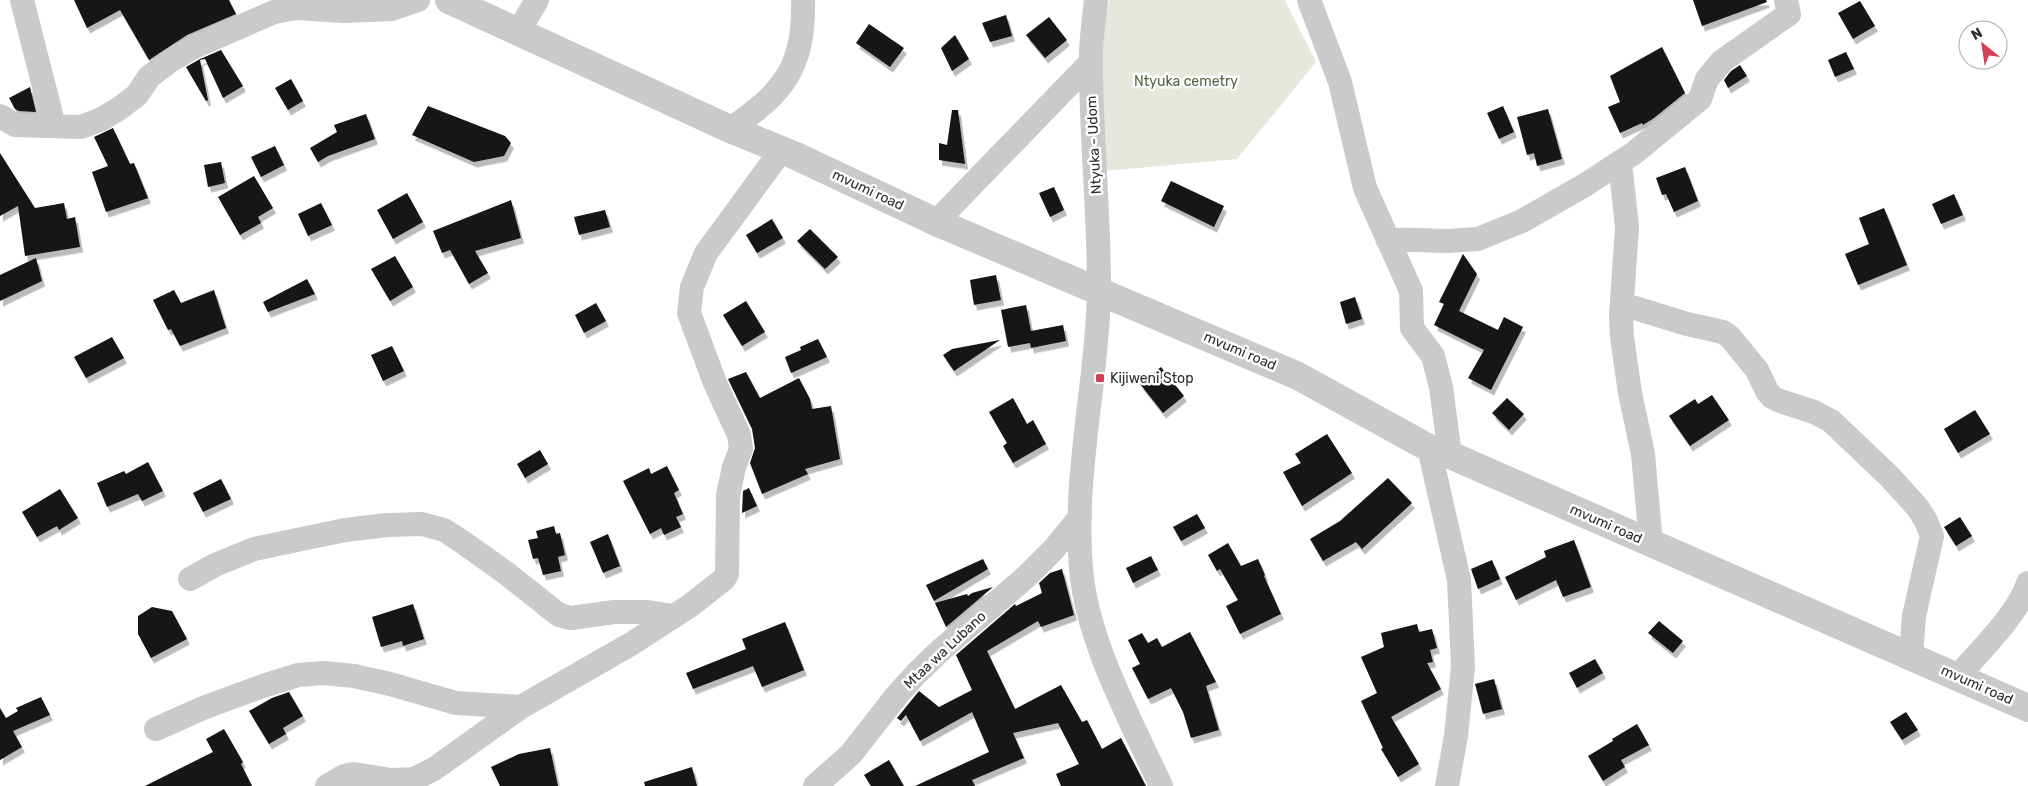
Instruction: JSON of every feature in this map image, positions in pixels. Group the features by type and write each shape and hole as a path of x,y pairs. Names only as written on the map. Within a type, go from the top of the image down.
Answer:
{"street":[{"path":"22,0 54,126"},
{"path":"0,116 15,125 81,127 102,119 120,108 137,95 149,77 170,61 194,47 274,12 296,8 344,11 392,9 418,0"},
{"name":"mvumi road","path":"449,0 730,129 796,156 936,222 1298,376 1440,451 2028,708"},
{"path":"518,32 538,0"},
{"path":"730,129 749,116 787,78 803,38 804,0"},
{"name":"Ntyuka - Udom","path":"1096,0 1090,62 1098,208 1099,290 1084,443 1080,517 1080,568 1085,598 1107,666 1161,786"},
{"path":"1309,0 1340,82 1364,188 1412,291 1412,328 1433,356 1441,387 1440,451 1459,580 1463,667 1456,736 1447,786"},
{"path":"1387,239 1447,241 1478,239 1522,221 1620,162 1676,121 1700,99 1707,79 1722,60 1789,14 1786,0"},
{"path":"936,222 1090,62"},
{"path":"327,786 344,776 354,774 392,780 414,779 434,769 521,707 631,644 719,585 724,579 727,574 728,495 734,467 741,449 739,435 715,383 689,313 692,287 706,253 781,151"},
{"path":"1620,162 1627,226 1622,337 1643,454 1650,544"},
{"path":"1622,304 1687,324 1723,332 1730,337 1757,370 1772,397 1831,420 1890,477 1918,508 1932,536 1922,571 1914,616 1911,656"},
{"name":"Mtaa wa Lubano","path":"815,786 851,754 897,695 917,673 1026,577 1054,549 1080,517"},
{"path":"190,579 215,565 254,549 345,530 388,524 422,524 444,530 461,541 506,573 559,615 570,618 614,612 648,612 673,616"},
{"path":"1958,676 2010,615 2025,593 2028,583"},
{"path":"156,729 203,708 263,686 298,675 323,673 354,676 390,684 456,703 521,707"}],"green space":[{"name":"Ntyuka cemetry","path":"1109,0 1285,0 1316,62 1237,159 1105,171 1097,64"}],"building":[{"path":"74,0 229,0 236,14 187,35 149,60 120,10 87,28"},
{"path":"1693,0 1766,0 1767,2 1702,26"},
{"path":"1860,1 1875,26 1853,39 1838,13"},
{"path":"1006,15 1012,36 990,42 982,23"},
{"path":"1049,17 1067,40 1045,58 1026,35"},
{"path":"869,24 904,48 890,67 856,43"},
{"path":"955,35 969,59 952,71 941,48"},
{"path":"1662,47 1685,93 1643,125 1642,123 1620,133 1608,107 1620,102 1610,76"},
{"path":"221,50 243,86 223,98 205,59 200,60 208,100 206,101 186,67 200,59"},
{"path":"1846,52 1854,69 1835,77 1828,60"},
{"path":"1740,65 1747,76 1728,88 1724,80 1731,71"},
{"path":"291,79 303,101 288,110 275,88"},
{"path":"30,87 36,112 15,109 9,98"},
{"path":"428,106 505,136 511,143 504,156 474,162 412,135"},
{"path":"1503,106 1514,132 1499,139 1487,113"},
{"path":"1548,109 1562,159 1537,166 1534,153 1527,155 1517,117"},
{"path":"952,110 958,110 965,164 939,160 939,143 947,145"},
{"path":"366,114 375,139 328,156 318,162 310,148 337,132 334,125"},
{"path":"113,128 130,164 134,163 148,198 106,212 92,172 108,166 94,137"},
{"path":"275,146 284,165 261,177 251,157"},
{"path":"0,153 35,208 64,203 67,219 75,217 80,247 25,256 18,206 0,216"},
{"path":"221,162 225,183 208,187 204,165"},
{"path":"1685,167 1698,201 1674,212 1666,194 1662,195 1656,178"},
{"path":"254,176 273,208 258,217 261,223 240,235 218,197"},
{"path":"1171,181 1224,206 1214,227 1161,201"},
{"path":"1054,187 1064,210 1050,217 1039,193"},
{"path":"407,193 423,222 393,239 377,210"},
{"path":"1954,194 1963,215 1941,224 1932,204"},
{"path":"511,200 521,238 475,251 488,273 469,284 450,250 442,253 433,231"},
{"path":"321,203 332,225 308,236 298,214"},
{"path":"1884,208 1907,265 1858,285 1845,254 1869,244 1859,218"},
{"path":"605,210 610,227 579,235 574,217"},
{"path":"772,219 783,238 757,253 746,235"},
{"path":"810,229 838,257 825,269 797,241"},
{"path":"1463,254 1477,274 1459,311 1498,330 1504,317 1523,327 1491,390 1468,378 1484,350 1434,325 1444,304 1439,302"},
{"path":"395,256 413,287 390,301 371,269"},
{"path":"36,258 42,281 0,301 0,275"},
{"path":"996,275 1001,300 974,305 970,280"},
{"path":"307,279 315,294 268,312 263,302"},
{"path":"174,290 181,303 214,290 226,328 180,346 171,329 168,330 153,300"},
{"path":"1355,297 1362,319 1346,324 1340,302"},
{"path":"746,301 765,332 742,346 723,315"},
{"path":"596,303 606,321 584,333 575,315"},
{"path":"1026,305 1031,331 1063,325 1066,341 1031,348 1030,343 1008,347 1001,310"},
{"path":"112,337 124,358 86,378 74,357"},
{"path":"818,339 827,357 791,373 785,357 801,350 800,347"},
{"path":"1000,340 954,371 943,355 952,349"},
{"path":"392,346 404,371 383,381 371,355"},
{"path":"1161,367 1184,396 1163,413 1140,384"},
{"path":"746,372 760,398 799,378 810,399 812,409 831,406 840,459 805,469 808,474 762,494 750,463 755,448 752,429 728,379"},
{"path":"1712,395 1729,420 1690,446 1669,416 1695,399 1698,404"},
{"path":"1013,398 1027,424 1033,420 1046,444 1013,463 1003,446 1007,443 989,412"},
{"path":"1507,398 1524,414 1509,430 1492,413"},
{"path":"1975,410 1990,434 1958,453 1944,429"},
{"path":"1327,434 1352,473 1302,506 1283,472 1301,463 1295,454"},
{"path":"540,450 548,464 525,478 517,464"},
{"path":"148,462 163,491 142,501 138,494 107,507 97,483 124,471 126,474"},
{"path":"667,466 679,490 674,493 683,514 676,517 681,527 664,535 661,528 650,534 623,481 649,468 651,474"},
{"path":"1388,478 1412,503 1362,549 1356,542 1323,561 1310,539 1340,521"},
{"path":"221,479 231,499 203,512 193,493"},
{"path":"749,488 757,506 742,513 743,491"},
{"path":"60,489 78,518 59,530 57,526 37,537 22,512"},
{"path":"1197,514 1205,528 1181,541 1173,527"},
{"path":"1960,517 1972,536 1956,546 1944,527"},
{"path":"554,526 556,534 560,533 565,555 558,557 561,571 543,575 538,558 533,559 528,540 538,538 536,531"},
{"path":"608,534 620,566 603,573 590,542"},
{"path":"1574,540 1591,587 1563,597 1556,580 1516,600 1505,577 1546,557 1544,551"},
{"path":"1228,543 1241,566 1258,559 1281,614 1240,634 1226,606 1238,600 1220,569 1217,571 1208,555"},
{"path":"1151,556 1158,570 1133,583 1126,568"},
{"path":"983,559 988,569 934,601 926,585"},
{"path":"1492,560 1500,579 1478,589 1471,569"},
{"path":"1062,569 1074,615 1041,627 1038,621 987,651 1015,709 1061,685 1082,722 1087,720 1102,749 1121,738 1146,786 1061,786 1056,774 1079,764 1058,723 1013,733 1024,758 972,780 975,786 915,786 989,752 972,712 920,741 906,715 901,721 897,718 919,691 939,707 972,690 956,655 1015,604 1016,606 1042,593 1039,583 1050,573"},
{"path":"993,587 946,627 935,603 967,594 968,596"},
{"path":"413,604 424,639 403,646 402,641 381,647 372,617"},
{"path":"152,607 172,611 187,639 151,658 138,634 138,616"},
{"path":"1659,621 1683,641 1673,653 1648,633"},
{"path":"785,622 804,670 762,687 753,666 693,689 686,673 746,649 742,639"},
{"path":"1417,624 1419,632 1432,629 1437,648 1430,650 1433,662 1427,663 1441,689 1391,717 1419,764 1398,777 1381,749 1383,748 1361,701 1377,693 1361,657 1384,647 1381,633"},
{"path":"1190,632 1216,682 1206,686 1219,730 1191,738 1183,712 1171,688 1148,699 1132,668 1140,664 1128,640 1142,633 1148,643 1157,638 1162,647"},
{"path":"1595,659 1603,673 1577,688 1569,673"},
{"path":"1494,679 1502,709 1483,714 1475,684"},
{"path":"289,692 303,716 283,728 286,734 269,744 249,711 272,698"},
{"path":"41,697 50,715 13,731 22,747 0,760 0,708 6,718 18,711 16,708"},
{"path":"1906,712 1918,730 1902,740 1890,722"},
{"path":"1637,724 1649,745 1621,760 1625,767 1603,781 1588,756"},
{"path":"224,729 243,762 241,764 252,786 145,786 213,752 206,739"},
{"path":"550,748 558,786 500,786 491,767 519,754"},
{"path":"889,760 904,786 871,786 864,775"},
{"path":"692,767 697,786 645,786 644,782"}],"place":[{"name":"Kijiweni Stop","path":"1100,378"}]}
